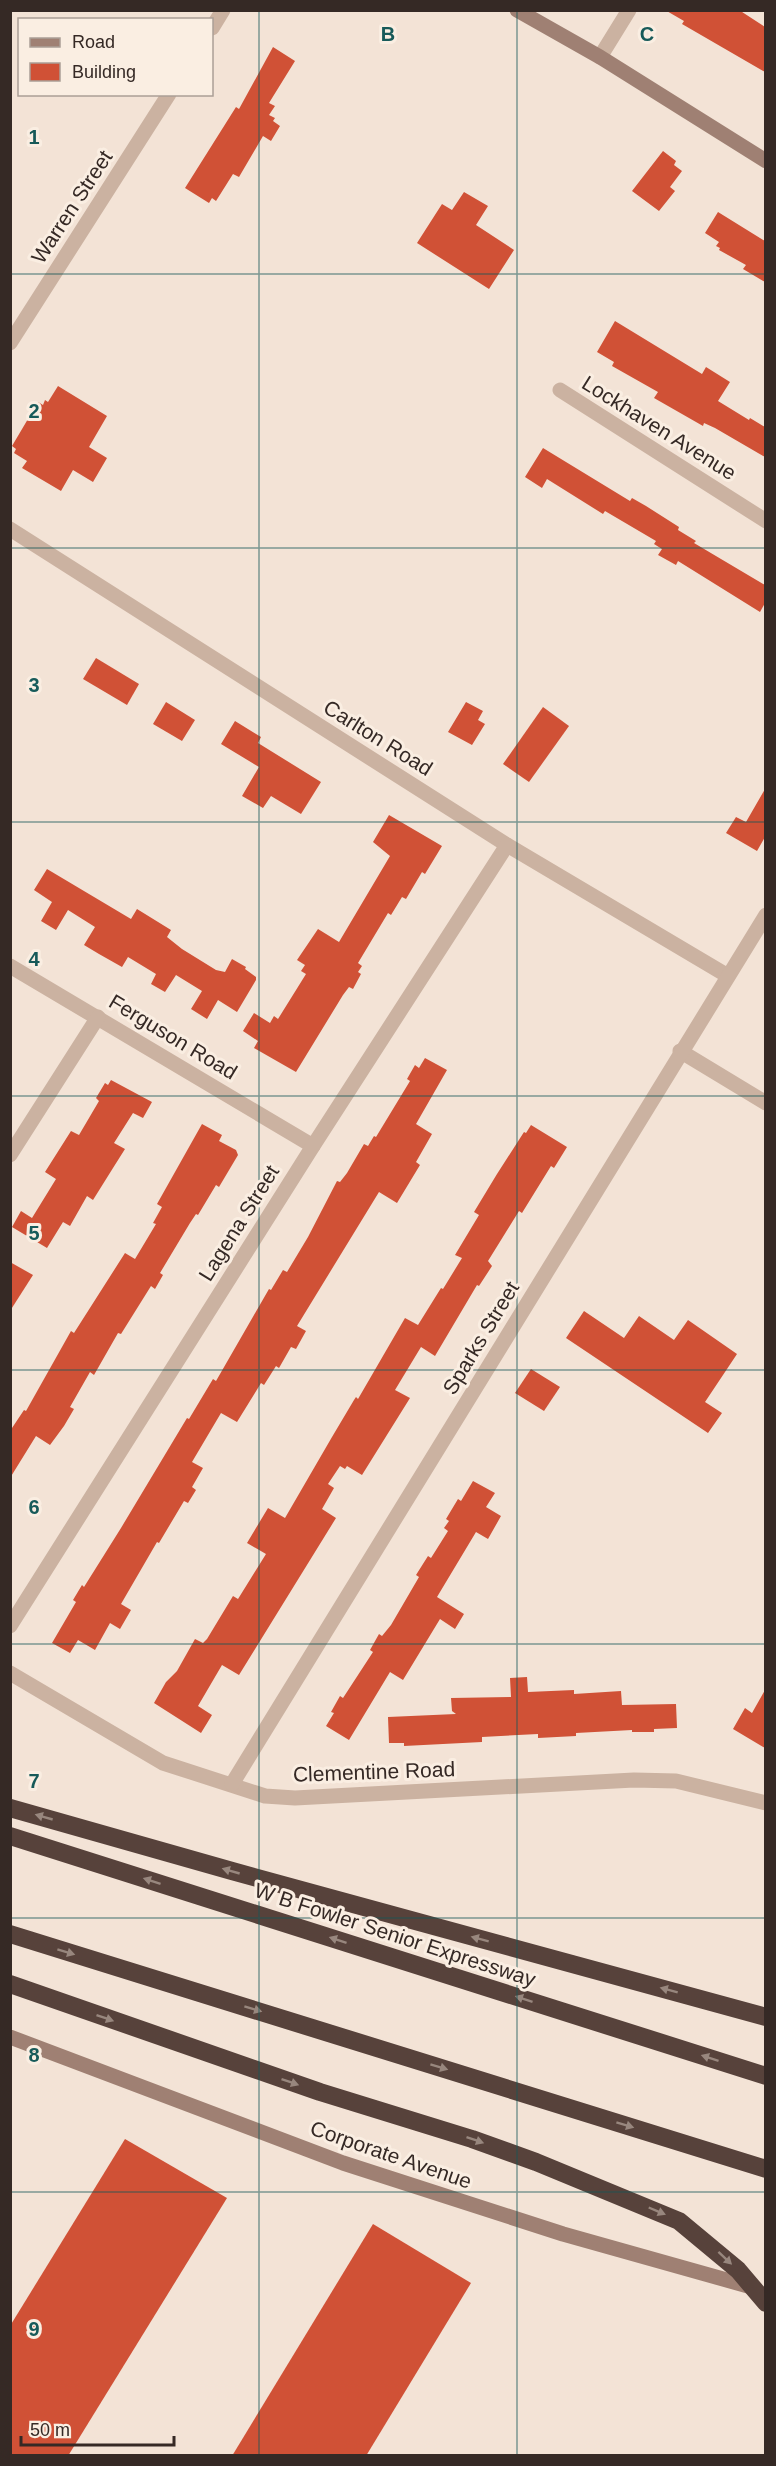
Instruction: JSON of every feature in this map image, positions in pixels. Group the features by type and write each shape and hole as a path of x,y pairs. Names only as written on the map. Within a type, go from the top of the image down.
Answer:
{"highway":[{"path":"10,1808 232,1872 765,2017"},
{"name":"W B Fowler Senior Expressway","path":"10,1836 765,2076"},
{"path":"10,1934 765,2169"},
{"path":"10,1984 320,2092 493,2147 679,2221 738,2270 765,2303"}],"street":[{"path":"213,26 223,10"},
{"path":"517,10 600,57 765,160"},
{"path":"600,57 629,10"},
{"name":"Warren Street","path":"10,343 168,96"},
{"name":"Lockhaven Avenue","path":"560,390 765,521"},
{"name":"Carlton Road","path":"10,529 507,845 728,976"},
{"name":"Lagena Street","path":"10,1626 313,1146 507,845"},
{"name":"Sparks Street","path":"232,1784 765,915"},
{"name":"Ferguson Road","path":"10,966 313,1146"},
{"path":"10,1155 98,1017"},
{"path":"680,1052 765,1103"},
{"name":"Clementine Road","path":"10,1673 163,1763 265,1796 295,1798 634,1780 676,1781 765,1803"},
{"name":"Corporate Avenue","path":"10,2037 343,2163 564,2234 765,2290"}],"building":[{"path":"665,10 739,10 765,27 765,72 682,24 684,21"},
{"path":"273,47 295,61 269,103 275,106 269,115 275,118 273,121 280,126 271,141 263,136 239,177 233,174 216,201 212,198 209,203 185,188 236,107 239,109"},
{"path":"663,151 676,161 674,165 682,171 670,187 675,191 659,211 632,191"},
{"path":"464,192 488,206 476,225 514,250 489,289 417,243 442,204 452,210"},
{"path":"718,212 765,241 765,282 743,269 746,265 719,250 720,248 716,246 719,242 705,233"},
{"path":"615,321 702,374 706,367 730,382 718,401 765,427 765,457 715,428 704,423 703,426 654,398 658,392 612,366 614,362 597,352"},
{"path":"58,386 107,416 89,447 107,458 93,482 73,470 61,491 22,468 27,461 14,453 16,449 12,446 38,402 43,405 45,400 48,402"},
{"path":"543,448 630,501 632,498 646,506 679,527 678,530 696,541 694,543 765,585 765,603 760,612 678,561 676,565 658,555 662,549 654,544 656,541 605,511 603,514 547,479 542,488 525,477"},
{"path":"96,658 139,684 127,705 83,679"},
{"path":"166,702 195,720 182,741 153,724"},
{"path":"466,702 483,711 478,720 485,724 472,745 448,732"},
{"path":"543,707 569,726 529,782 503,764"},
{"path":"235,721 261,737 258,743 321,782 301,814 271,796 263,808 242,796 259,767 221,744"},
{"path":"765,789 765,837 757,851 726,833 736,817 746,822"},
{"path":"389,815 442,846 425,874 422,872 406,899 402,897 391,915 388,913 358,963 362,966 358,972 361,974 353,989 349,987 343,995 296,1072 254,1048 258,1041 243,1031 254,1013 270,1023 274,1016 278,1019 306,974 301,971 305,965 297,960 318,929 339,942 390,856 373,842"},
{"path":"47,869 131,919 137,909 171,930 167,937 182,949 216,970 225,972 232,959 246,967 245,969 256,977 256,980 237,1012 218,1000 207,1019 191,1009 202,991 176,975 165,992 151,984 156,974 128,957 122,967 84,945 95,927 68,910 56,930 41,921 52,902 34,890"},
{"path":"425,1058 447,1070 416,1124 432,1134 416,1162 420,1165 397,1203 379,1192 297,1326 306,1331 296,1349 291,1347 279,1368 276,1366 264,1385 261,1383 237,1422 221,1413 192,1462 203,1468 192,1487 196,1490 188,1503 184,1501 159,1543 157,1542 121,1604 131,1610 120,1629 110,1623 95,1650 78,1640 70,1653 52,1643 76,1602 73,1600 82,1585 84,1587 187,1418 189,1419 213,1379 216,1381 269,1289 271,1290 283,1270 287,1272 337,1181 340,1182 347,1173 364,1144 368,1146 374,1136 376,1137 410,1081 407,1079 415,1065 419,1068"},
{"path":"111,1080 152,1102 143,1118 133,1113 114,1143 125,1149 93,1200 87,1196 70,1226 63,1222 47,1248 12,1227 21,1211 32,1218 56,1179 45,1172 71,1131 79,1135 99,1101 96,1098 105,1083 108,1085"},
{"path":"202,1124 222,1135 219,1141 236,1150 238,1155 219,1187 216,1185 198,1215 196,1214 190,1223 160,1273 163,1275 155,1289 151,1286 121,1334 118,1333 94,1375 90,1372 70,1407 74,1409 64,1426 50,1445 36,1436 10,1478 10,1431 24,1410 26,1411 71,1331 74,1333 125,1253 135,1259 156,1224 153,1223 162,1207 157,1204"},
{"path":"531,1125 567,1147 554,1168 551,1166 522,1213 519,1211 488,1261 492,1266 479,1286 477,1285 435,1356 421,1347 395,1390 410,1398 362,1475 347,1466 345,1469 340,1466 328,1484 334,1488 322,1509 336,1518 239,1675 222,1665 198,1706 212,1715 201,1733 154,1703 166,1682 177,1671 195,1639 203,1643 207,1639 233,1596 238,1599 266,1554 247,1543 268,1508 285,1518 405,1318 418,1325 441,1288 443,1289 462,1258 455,1255 479,1215 474,1212 524,1132 526,1133"},
{"path":"10,1262 33,1275 10,1311"},
{"path":"584,1311 624,1338 639,1316 674,1340 688,1320 737,1354 705,1402 722,1413 708,1433 566,1338"},
{"path":"531,1369 560,1387 544,1411 515,1393"},
{"path":"473,1481 495,1493 486,1507 501,1516 488,1539 476,1532 437,1597 464,1614 455,1629 440,1619 403,1680 390,1672 349,1740 326,1726 334,1713 331,1712 340,1696 343,1698 373,1652 370,1650 379,1634 382,1636 391,1625 419,1577 416,1575 428,1556 431,1558 448,1531 444,1528 449,1521 446,1519 458,1499 461,1501"},
{"path":"527,1677 528,1692 574,1690 574,1694 621,1691 622,1705 676,1704 677,1728 654,1729 654,1732 632,1732 632,1730 538,1738 538,1734 482,1737 482,1742 404,1746 404,1743 389,1743 388,1717 456,1714 452,1711 451,1698 511,1697 510,1678"},
{"path":"765,1690 765,1748 733,1729 745,1708 752,1713"},
{"path":"125,2139 227,2198 68,2456 10,2456 10,2326"},
{"path":"373,2224 471,2283 366,2456 232,2456"}]}
